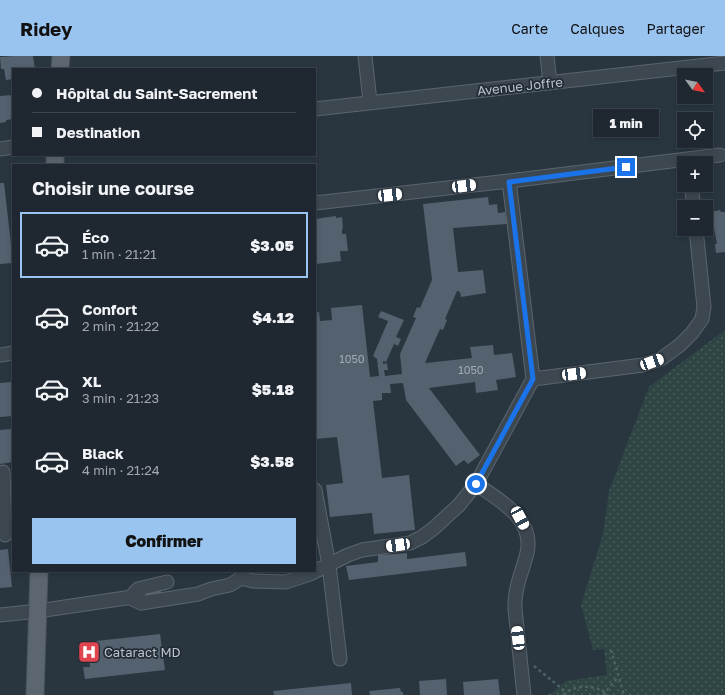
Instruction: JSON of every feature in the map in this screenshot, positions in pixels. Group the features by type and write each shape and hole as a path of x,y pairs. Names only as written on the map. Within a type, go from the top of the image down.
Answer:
{"main road":[{"path":"60,68 61,56"},
{"path":"34,695 39,572"}],"street":[{"path":"365,56 370,102"},
{"path":"547,56 550,83"},
{"name":"Avenue Joffre","path":"316,109 725,63"},
{"path":"0,149 12,147"},
{"path":"713,156 720,155"},
{"path":"316,203 677,162"},
{"path":"316,571 348,555 362,550 410,543 422,537 434,528 459,505 476,484 533,379 509,182"},
{"path":"533,379 643,365 661,359 680,345 692,333 702,319 704,307 697,236"},
{"path":"0,355 12,353"},
{"path":"5,472 6,535"},
{"path":"476,484 512,509 520,518 528,540 527,551 514,597 524,695"},
{"path":"316,495 329,565 340,659"},
{"path":"130,598 141,603 198,594 211,589 230,585 239,574 253,581 286,582 301,578 314,572"},
{"path":"0,615 38,612 130,598 167,582 211,589"}],"path":[{"path":"610,650 624,695"},
{"path":"520,660 529,662 566,692"},
{"path":"604,694 618,677"},
{"path":"563,695 566,692 578,687 592,687 608,695"}],"green space":[{"path":"725,330 725,695 547,695 566,681 607,675 604,649 593,650 581,605 603,534 609,491 649,387"}],"building":[{"path":"33,56 35,68 12,68 12,79 6,80 4,69 1,69 0,57"},
{"path":"12,95 12,119 0,123 0,96"},
{"path":"0,183 4,183 12,263 0,264"},
{"path":"488,197 489,205 497,204 498,213 505,212 507,224 453,228 458,272 483,270 486,293 461,297 460,292 457,291 445,319 447,320 443,330 440,329 425,363 472,358 470,347 493,345 494,355 512,353 516,377 496,380 498,390 476,393 475,382 429,388 480,455 468,464 464,460 456,466 406,400 403,383 390,384 391,393 382,393 382,400 373,401 382,478 409,475 415,530 374,534 372,513 330,517 326,485 343,483 337,437 316,439 316,313 319,312 320,321 332,320 331,308 362,305 370,377 379,376 377,359 373,356 388,321 378,317 381,311 404,320 396,337 401,339 398,346 394,344 386,362 383,361 383,364 387,363 388,370 384,370 385,376 402,374 400,354 416,318 413,317 417,307 420,308 432,280 423,204"},
{"path":"720,210 721,212 725,212 725,252 716,253 715,244 717,244 713,222 713,211"},
{"path":"336,216 336,218 342,217 342,234 346,234 348,251 340,251 341,261 316,264 316,219"},
{"path":"11,382 12,416 0,417 0,383"},
{"path":"11,429 12,462 0,464 0,430"},
{"path":"8,549 12,587 0,588 0,550"},
{"path":"465,552 467,566 349,580 346,566 378,562 378,555 407,553 407,559"},
{"path":"160,587 162,595 148,598 145,591"},
{"path":"160,634 165,670 85,679 83,667 90,667 87,642"},
{"path":"446,679 447,695 420,695 419,681"},
{"path":"498,679 500,695 464,695 463,682"},
{"path":"351,683 352,695 274,695 273,691"},
{"path":"400,688 403,695 370,695 369,691"}],"place":[{"name":"Cataract MD","path":"89,652"}],"route":[{"path":"476,484 533,379 509,182 626,167"}]}
